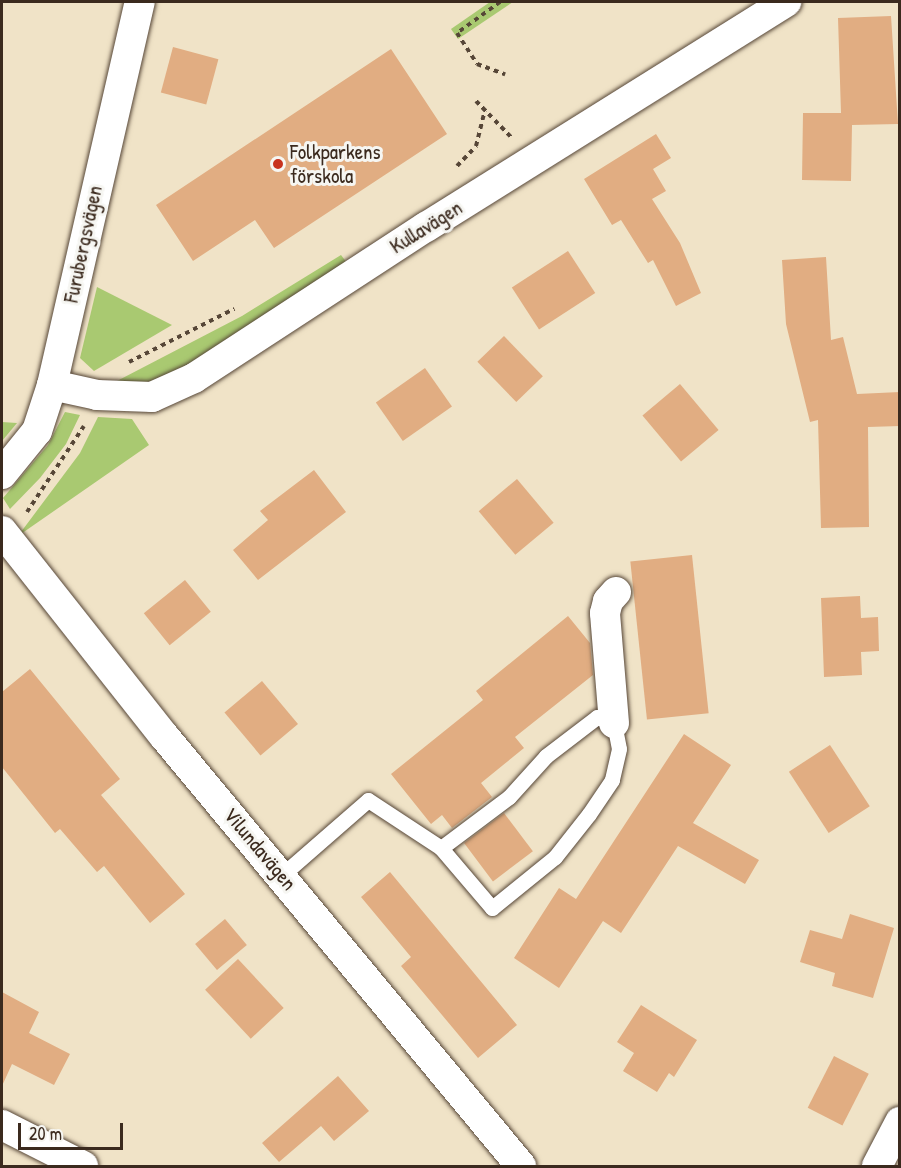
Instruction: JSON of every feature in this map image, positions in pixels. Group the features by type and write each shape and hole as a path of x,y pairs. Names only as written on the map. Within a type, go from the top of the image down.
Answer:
{"street":[{"name":"Furubergsvägen","path":"2,474 37,431 52,385 140,2"},
{"name":"Kullavägen","path":"52,385 97,395 152,397 194,378 426,226 786,2"},
{"name":"Vilundavägen","path":"2,531 164,736 282,875 521,1167"},
{"path":"614,723 605,614 608,601 616,592"},
{"path":"877,1167 900,1122"},
{"path":"2,1125 83,1167"}],"lane":[{"path":"282,875 368,800 441,848 492,908 555,856 612,780 619,749 614,723 597,717 546,756 509,797 441,848"}],"path":[{"path":"500,2 457,33 477,64 505,74"},
{"path":"476,101 503,128"},
{"path":"448,172 476,146 485,111"}],"green space":[{"path":"490,2 513,2 458,39 451,29"},
{"path":"341,255 347,263 191,365 143,384 115,382 242,316"},
{"path":"97,287 172,325 94,371 80,358"},
{"path":"65,412 80,415 66,444 40,478 10,509 3,498 48,445"},
{"path":"98,417 132,419 149,445 18,536 80,453"},
{"path":"2,422 17,423 2,441"}],"building":[{"path":"891,16 898,124 852,125 851,181 802,180 803,113 841,113 838,18"},
{"path":"173,47 218,59 206,105 161,92"},
{"path":"391,49 447,134 274,248 255,220 193,261 156,205"},
{"path":"656,134 671,158 653,169 666,191 652,199 680,243 701,293 676,306 653,260 648,263 621,220 612,225 584,179"},
{"path":"568,251 595,293 539,329 512,287"},
{"path":"826,257 831,340 843,337 857,394 900,392 900,426 868,427 869,527 821,528 818,420 810,422 786,324 782,260"},
{"path":"504,336 543,376 516,402 477,362"},
{"path":"425,368 452,407 403,441 376,402"},
{"path":"680,384 719,430 681,461 642,415"},
{"path":"314,470 346,512 258,580 233,550 268,520 260,511"},
{"path":"517,479 554,523 515,555 479,511"},
{"path":"692,555 709,713 647,720 630,561"},
{"path":"185,580 211,612 170,645 144,613"},
{"path":"860,596 861,618 878,617 879,651 861,652 862,675 824,677 821,598"},
{"path":"568,616 590,643 593,675 515,737 524,748 481,783 492,797 452,828 442,815 431,824 391,774 483,700 476,691"},
{"path":"30,669 120,779 101,795 185,894 150,923 104,866 97,872 60,829 55,833 2,767 2,692"},
{"path":"262,681 298,724 260,755 224,712"},
{"path":"684,734 731,765 693,823 759,860 745,884 678,846 621,933 603,921 559,988 514,958 559,888 576,899"},
{"path":"830,745 870,806 829,833 789,772"},
{"path":"504,813 533,851 493,881 464,843"},
{"path":"390,872 517,1025 478,1058 401,966 411,957 361,897"},
{"path":"850,914 894,928 873,998 832,986 835,973 800,962 810,930 842,939"},
{"path":"225,919 247,945 217,970 195,944"},
{"path":"238,959 284,1008 251,1039 205,990"},
{"path":"2,992 39,1012 29,1033 70,1054 54,1085 12,1064 2,1086"},
{"path":"641,1005 697,1040 674,1077 669,1073 657,1092 623,1071 634,1053 617,1042"},
{"path":"834,1056 869,1074 842,1125 808,1108"},
{"path":"338,1076 369,1111 334,1141 321,1126 279,1162 262,1143"}],"place":[{"name":"Folkparkens förskola","path":"278,164"}]}
